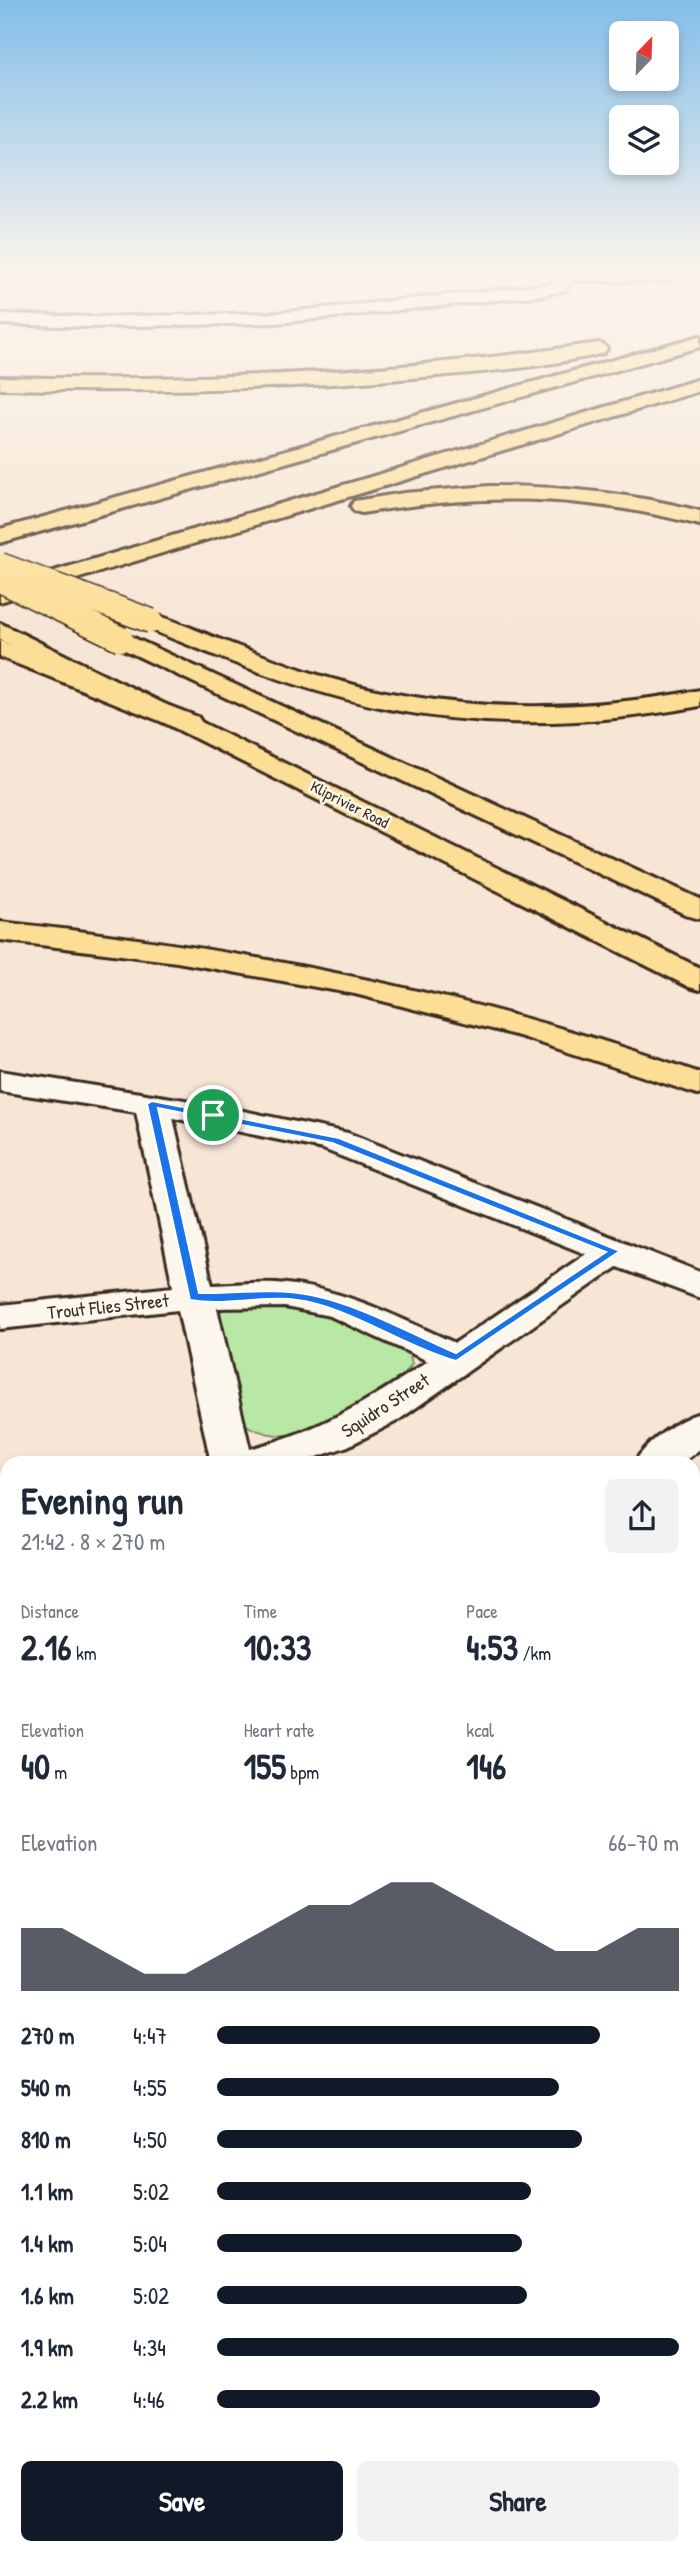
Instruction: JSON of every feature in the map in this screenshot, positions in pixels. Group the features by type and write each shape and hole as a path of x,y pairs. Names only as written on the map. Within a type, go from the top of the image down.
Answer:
{"main road":[{"path":"0,536 514,392"},
{"path":"0,595 676,392"},
{"path":"0,526 175,486"},
{"path":"0,608 295,522 393,501 496,493 562,494 632,502 700,518"},
{"path":"0,565 207,644 343,689 429,707 527,716 600,714 700,698"},
{"path":"0,580 700,910"},
{"path":"0,631 43,659"},
{"path":"0,648 43,659"},
{"name":"Kliprivier Road","path":"43,659 189,723 700,980"},
{"path":"0,931 148,948 428,1002 654,1067 700,1085"}],"street":[{"path":"0,1081 152,1104 273,1126 335,1141 700,1286"},
{"path":"152,1104 230,1456"},
{"name":"Squidro Street","path":"276,1456 302,1449 354,1428 382,1412 456,1358 615,1251"},
{"name":"Trout Flies Street","path":"0,1317 194,1297 285,1295 344,1308 456,1358"},
{"path":"664,1456 700,1427"}],"green space":[{"path":"235,1303 301,1303 408,1348 412,1364 377,1396 327,1425 291,1435 260,1431 238,1420 215,1323 221,1311"}],"route":[{"path":"152,1104 213,1115 335,1141 615,1251 456,1358 344,1308 312,1299 285,1295 194,1297 152,1104"}]}
